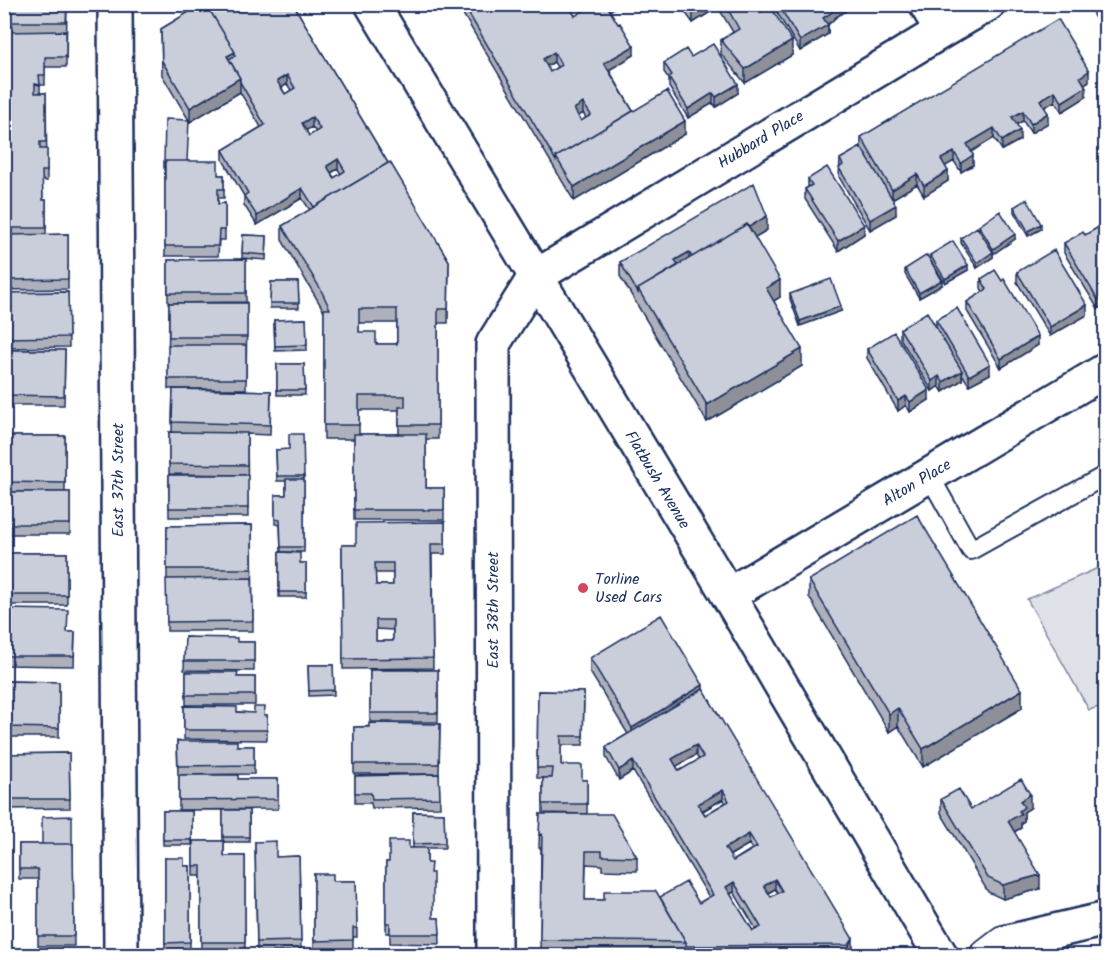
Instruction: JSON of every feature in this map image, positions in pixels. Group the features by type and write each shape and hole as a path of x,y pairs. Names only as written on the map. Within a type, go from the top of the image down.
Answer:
{"street":[{"name":"East 37th Street","path":"115,4 121,956"},
{"name":"Flatbush Avenue","path":"372,4 942,956"},
{"name":"Hubbard Place","path":"535,277 934,18 988,4"},
{"name":"East 38th Street","path":"494,956 493,344 535,277"},
{"name":"Alton Place","path":"728,596 1106,370"},
{"path":"987,956 1004,943 1106,919"}],"lane":[{"path":"929,475 971,550 1106,475"}],"shaded area":[{"path":"1105,565 1105,705 1089,710 1027,599"}],"building":[{"path":"4,4 67,4 66,22 4,22"},
{"path":"202,4 206,4 235,52 227,56 240,78 190,108 162,61 161,29"},
{"path":"206,4 293,4 388,163 314,207 302,188 257,216 244,196 248,193 223,150 265,125 229,59 235,56 235,52","holes":["287,75 295,88 285,94 277,81","312,117 320,129 309,136 302,123","338,159 345,171 334,178 327,166"]},
{"path":"463,4 568,4 575,16 594,4 606,4 634,46 604,63 633,111 556,157 556,161","holes":["554,52 561,65 550,72 543,59","583,103 591,115 581,121 574,109"]},
{"path":"689,4 700,4 693,9"},
{"path":"725,4 757,4 761,12 770,6 792,41 745,69 721,40 739,29"},
{"path":"778,4 841,4 823,18 828,25 800,41"},
{"path":"1106,4 1106,26 1093,6"},
{"path":"1058,19 1089,71 1080,77 1086,87 1062,102 1055,91 1040,100 1048,113 1031,124 1023,111 1012,117 1020,130 1002,141 994,128 967,144 973,155 961,163 954,152 941,159 948,171 924,186 917,174 892,190 861,137"},
{"path":"66,31 66,57 45,57 45,75 39,75 40,85 35,84 35,93 46,93 46,142 40,142 40,149 47,149 47,171 42,171 43,200 46,200 46,228 4,228 4,32"},
{"path":"713,44 738,84 716,97 713,93 688,109 669,78 672,75 664,63 686,49 691,57"},
{"path":"667,91 685,121 574,187 556,157"},
{"path":"1106,113 1106,128 1099,117"},
{"path":"165,119 189,120 187,161 165,161 164,163"},
{"path":"861,147 896,205 870,220 839,168 843,165 840,159"},
{"path":"165,161 218,161 218,175 224,175 224,189 218,189 218,204 225,203 225,230 219,230 218,246 165,246"},
{"path":"390,162 449,261 448,309 438,309 438,425 399,425 399,407 405,407 405,396 359,396 359,425 324,425 324,309 330,309 320,288 282,226","holes":["359,309 397,309 397,344 376,344 376,332 359,332"]},
{"path":"827,167 864,225 838,241 805,189 812,185 808,179"},
{"path":"754,183 767,216 749,227 747,224 692,257 689,252 675,260 678,266 638,289 638,293 620,262"},
{"path":"1027,199 1041,224 1028,231 1014,207"},
{"path":"1000,211 1015,234 993,249 979,226"},
{"path":"1106,223 1106,295 1098,300 1064,243 1083,232 1085,235"},
{"path":"747,224 780,280 766,288 802,349 707,405 638,289"},
{"path":"977,227 993,252 977,263 961,238"},
{"path":"68,234 68,279 4,280 4,235"},
{"path":"243,235 267,236 266,255 242,253"},
{"path":"953,241 968,265 945,279 930,255"},
{"path":"1054,250 1087,305 1050,327 1017,272"},
{"path":"927,255 942,280 919,293 905,269"},
{"path":"246,259 246,293 168,293 168,260"},
{"path":"995,270 1002,281 1004,279 1038,336 1001,359 967,302 987,289 981,279"},
{"path":"831,279 841,306 800,321 790,294"},
{"path":"271,282 298,282 299,303 270,303"},
{"path":"68,292 69,337 4,338 4,293"},
{"path":"169,303 247,303 247,337 169,337"},
{"path":"957,308 990,364 969,376 936,320"},
{"path":"927,312 962,371 943,382 939,376 932,381 900,329"},
{"path":"306,319 307,345 275,346 274,320"},
{"path":"894,332 929,390 910,402 906,396 898,401 867,349"},
{"path":"168,345 246,345 246,379 168,379"},
{"path":"4,350 65,350 64,396 4,395"},
{"path":"277,364 304,364 305,390 277,390"},
{"path":"173,389 271,391 270,425 172,422"},
{"path":"169,432 247,433 247,465 169,464"},
{"path":"289,434 303,434 304,476 277,476 276,450 289,449"},
{"path":"354,434 426,434 426,488 444,488 444,510 354,510"},
{"path":"4,436 65,436 65,483 4,482"},
{"path":"169,475 248,475 248,508 169,508"},
{"path":"286,479 304,479 304,547 281,547 280,520 275,519 275,495 286,495"},
{"path":"4,492 70,492 70,524 4,524"},
{"path":"917,515 1022,690 923,749 898,708 889,714 809,580"},
{"path":"445,522 445,544 431,544 433,658 343,659 342,545 356,545 356,523","holes":["375,563 393,563 393,585 376,585","376,620 393,620 393,641 376,641"]},
{"path":"252,525 252,569 167,569 167,526"},
{"path":"279,552 300,553 300,563 306,563 306,592 279,592"},
{"path":"4,553 67,553 67,595 4,595"},
{"path":"252,578 253,621 167,622 166,579"},
{"path":"4,609 68,610 67,632 75,632 74,656 4,656"},
{"path":"661,615 703,685 632,728 590,658"},
{"path":"185,637 237,638 237,642 254,642 254,661 184,661"},
{"path":"308,665 333,665 334,690 309,691"},
{"path":"370,670 438,670 438,713 370,713"},
{"path":"186,672 238,672 237,677 255,677 255,695 186,695"},
{"path":"4,681 59,682 59,728 5,727 4,736"},
{"path":"703,689 853,939 849,945 686,946 686,942 660,897 686,882 699,903 713,895 633,761 619,770 606,747","holes":["696,745 703,757 679,771 672,759","723,790 729,801 705,815 698,804","749,834 757,847 733,861 725,848","775,879 782,891 771,897 764,886","734,882 761,927 753,931 726,887"]},
{"path":"538,691 584,692 583,736 561,736 561,765 582,765 582,780 587,780 587,804 543,804 543,778 552,778 553,768 537,768"},
{"path":"184,706 237,707 237,712 254,713 254,707 265,707 267,730 184,730"},
{"path":"369,723 440,724 439,764 354,764 354,727 369,727"},
{"path":"177,741 237,741 237,746 254,746 254,765 178,766"},
{"path":"69,753 70,799 4,799 4,754"},
{"path":"439,774 440,798 372,799 371,793 355,793 355,776"},
{"path":"179,775 238,775 238,779 278,779 278,799 179,800"},
{"path":"1021,779 1030,794 1020,801 1024,807 1019,811 1021,814 1008,821 1040,875 1003,885 988,878 941,799 959,789 971,809"},
{"path":"223,810 249,810 249,837 223,837"},
{"path":"163,811 192,811 192,840 163,840"},
{"path":"413,812 444,813 445,843 413,844"},
{"path":"540,814 612,814 637,857 602,856 602,851 586,851 585,900 604,900 604,891 656,891 686,942 540,940 542,834 539,835"},
{"path":"72,816 72,844 42,844 42,817"},
{"path":"193,841 224,841 224,856 245,856 245,942 201,942 201,866 193,866"},
{"path":"276,841 276,857 299,856 301,941 257,942 255,842"},
{"path":"389,841 409,841 409,848 427,848 427,863 431,863 430,873 433,873 433,918 439,918 440,934 390,934 390,923 386,923 386,862 389,862"},
{"path":"19,844 73,844 74,936 38,936 38,869 19,869"},
{"path":"165,858 184,858 184,866 190,866 190,942 165,943"},
{"path":"314,874 333,874 333,881 356,881 357,928 353,928 353,940 314,941"}],"place":[{"name":"Torline Used Cars","path":"583,588"}]}
